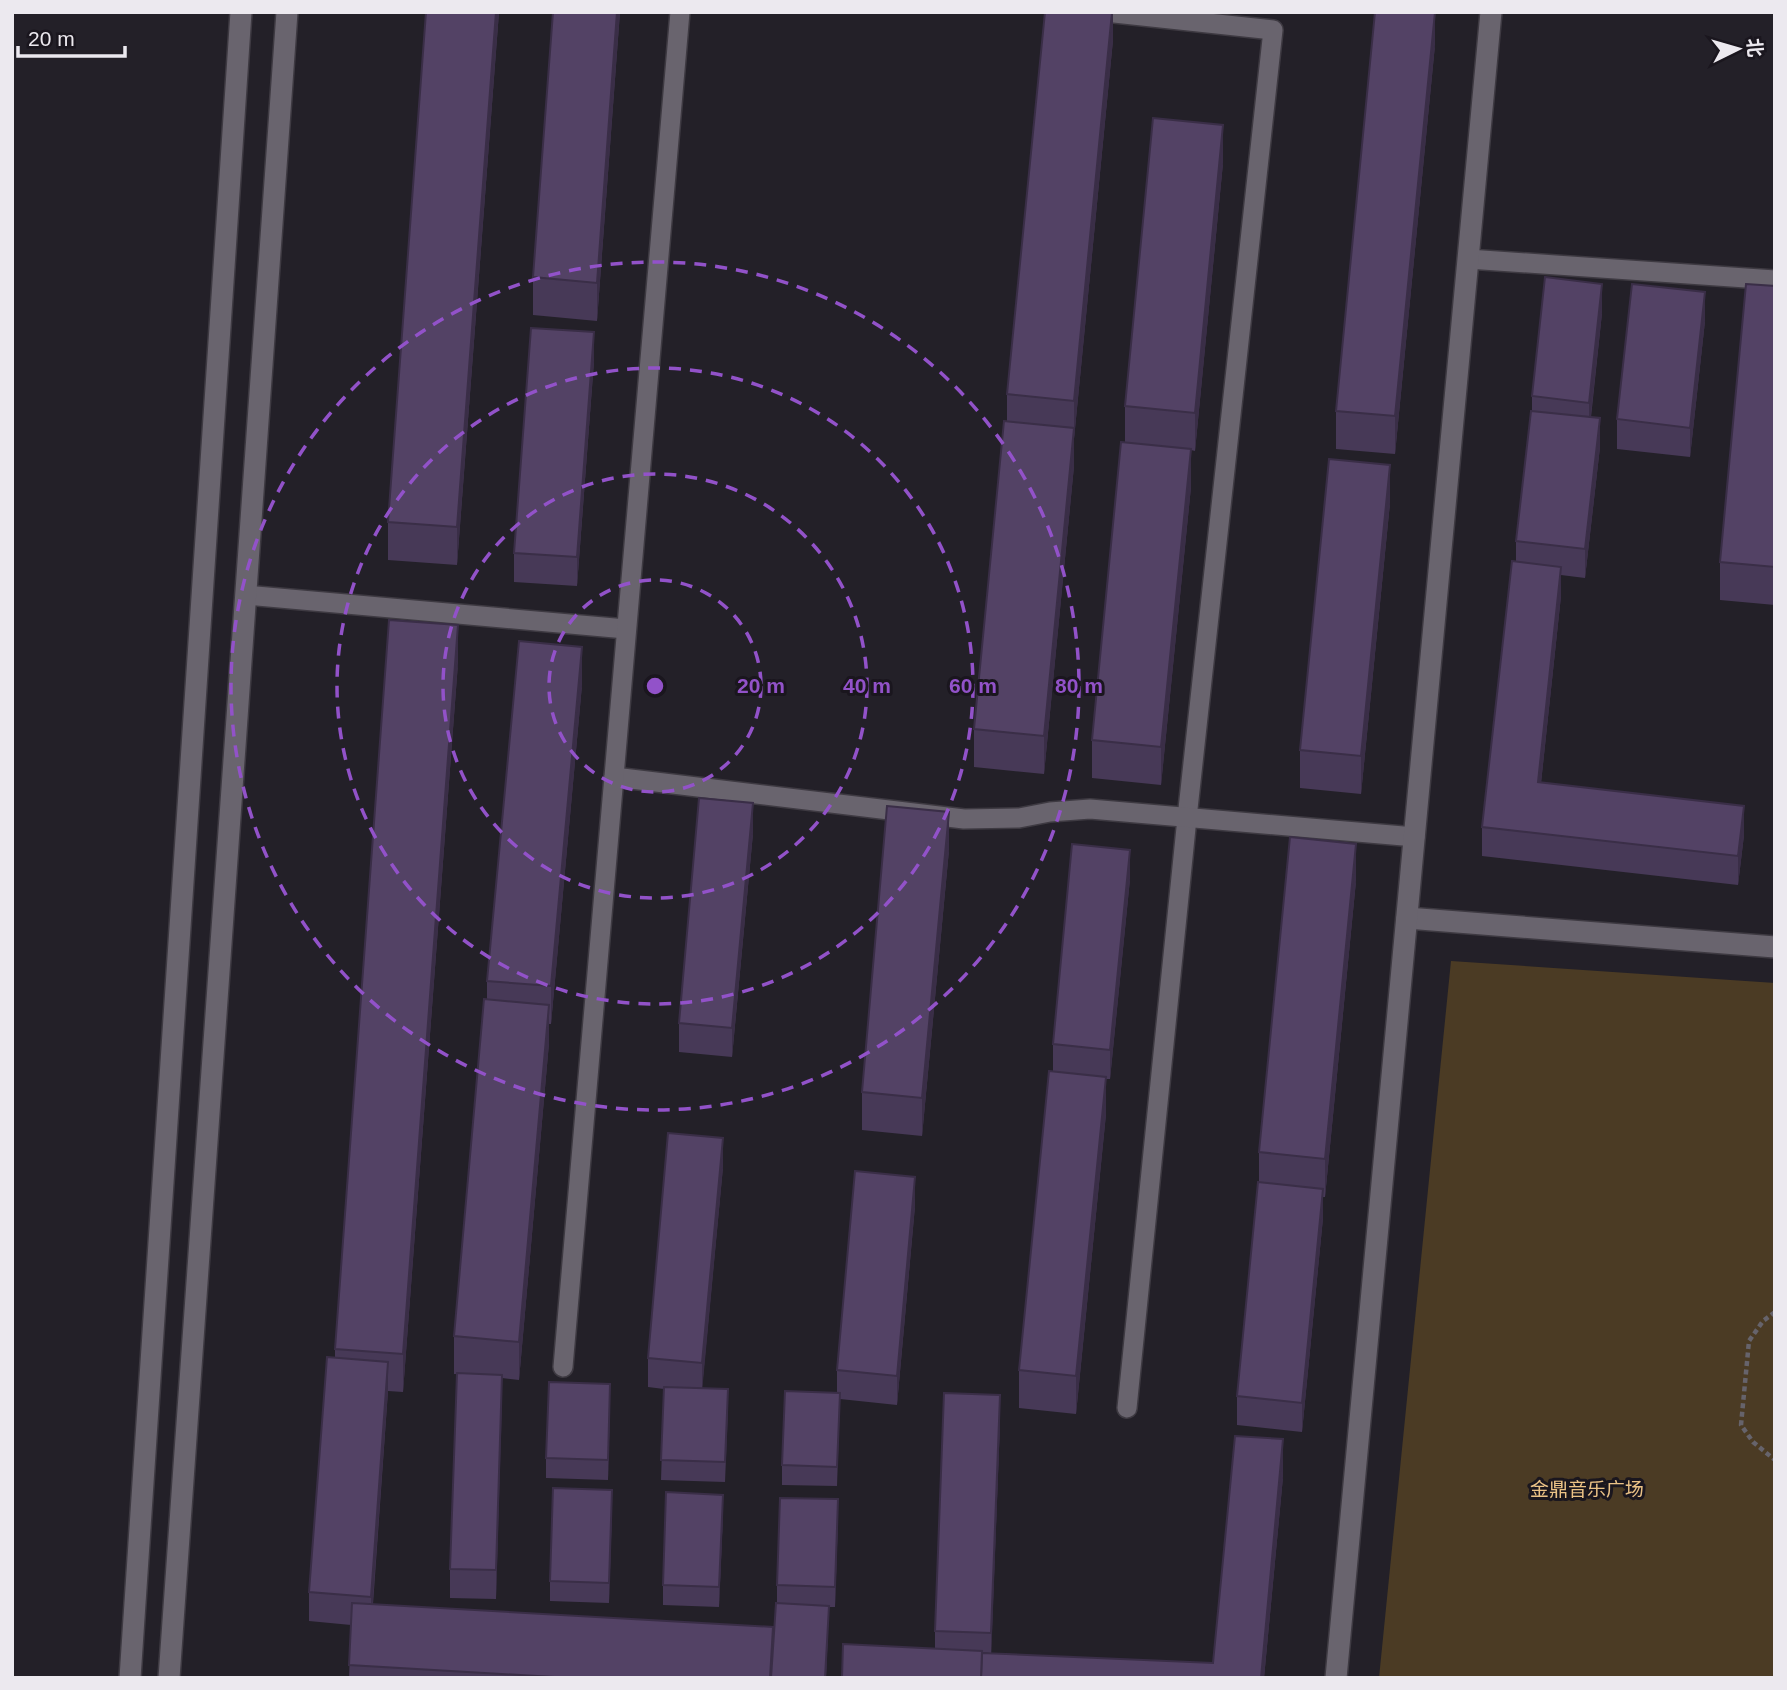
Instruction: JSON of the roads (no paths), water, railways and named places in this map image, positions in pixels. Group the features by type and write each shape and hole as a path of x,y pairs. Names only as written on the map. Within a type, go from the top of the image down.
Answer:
{"street":[{"path":"130,1678 241,12"},
{"path":"169,1678 287,12"},
{"path":"1336,1678 1491,12"},
{"path":"1407,918 1775,947"}],"lane":[{"path":"563,1367 680,12"},
{"path":"1105,12 1273,30 1187,818 1128,1408"},
{"path":"1468,259 1775,280"},
{"path":"246,595 626,629"},
{"path":"614,777 964,819 1018,818 1090,809 1415,837"}],"park label":[{"name":"金鼎音乐广场","path":"1587,1489"}]}
